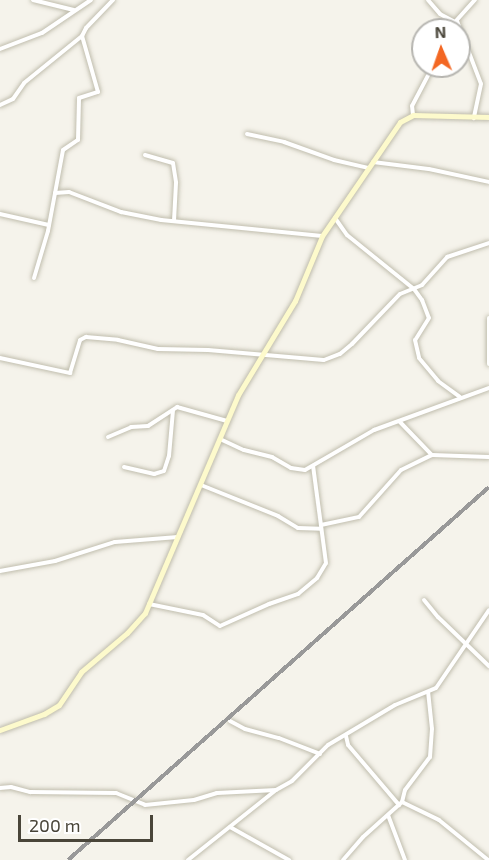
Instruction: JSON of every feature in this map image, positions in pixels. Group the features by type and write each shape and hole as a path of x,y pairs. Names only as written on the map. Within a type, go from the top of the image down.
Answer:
{"street":[{"path":"33,0 75,10"},
{"path":"50,0 53,6"},
{"path":"0,49 42,33 91,0"},
{"path":"0,105 18,95 24,83 82,36 86,28 113,0"},
{"path":"428,0 440,14 448,18"},
{"path":"459,18 475,0"},
{"path":"34,278 49,225 63,150 78,140 79,98 81,95 98,92 82,36"},
{"path":"471,59 481,84 473,118"},
{"path":"413,115 412,106 427,78"},
{"path":"0,730 44,714 59,705 81,672 132,627 149,603 238,395 264,356 299,293 322,236 400,122 413,115 489,117"},
{"path":"247,134 284,142 334,160 369,168"},
{"path":"145,155 173,163 176,183 174,221"},
{"path":"373,162 429,169 489,182"},
{"path":"55,193 69,192 121,212 174,221 322,236"},
{"path":"0,214 49,225"},
{"path":"335,218 347,236 414,289 426,307 429,318 415,340 419,358 438,381 461,398"},
{"path":"0,358 70,373 80,340 86,337 118,340 158,349 208,350 312,361 332,358 362,336 400,294 422,285 447,257 489,243"},
{"path":"489,318 489,364"},
{"path":"220,439 244,450 272,457 298,470 313,466 359,437 489,388"},
{"path":"108,437 131,427 148,426 173,409 182,407 227,421"},
{"path":"124,467 154,474 164,471 169,456 173,409"},
{"path":"400,422 432,455"},
{"path":"201,485 278,516 298,528 321,527 359,517 401,470 432,455 489,457"},
{"path":"149,603 203,615 220,626 265,605 298,594 324,570 326,563 313,466"},
{"path":"0,571 55,561 115,542 178,537"},
{"path":"423,600 489,666"},
{"path":"188,860 276,790 291,781 328,745 395,705 436,688 489,610"},
{"path":"343,860 363,837 401,803 405,790 430,757 432,729 428,692"},
{"path":"230,721 244,729 279,738 320,754"},
{"path":"346,736 348,745 401,803 427,812 488,860"},
{"path":"336,742 348,745"},
{"path":"0,788 11,787 30,792 116,793 145,805 159,801 194,800 217,793 276,790"},
{"path":"388,815 405,860"},
{"path":"231,827 289,860"}],"railway":[{"path":"68,860 489,487"}]}
